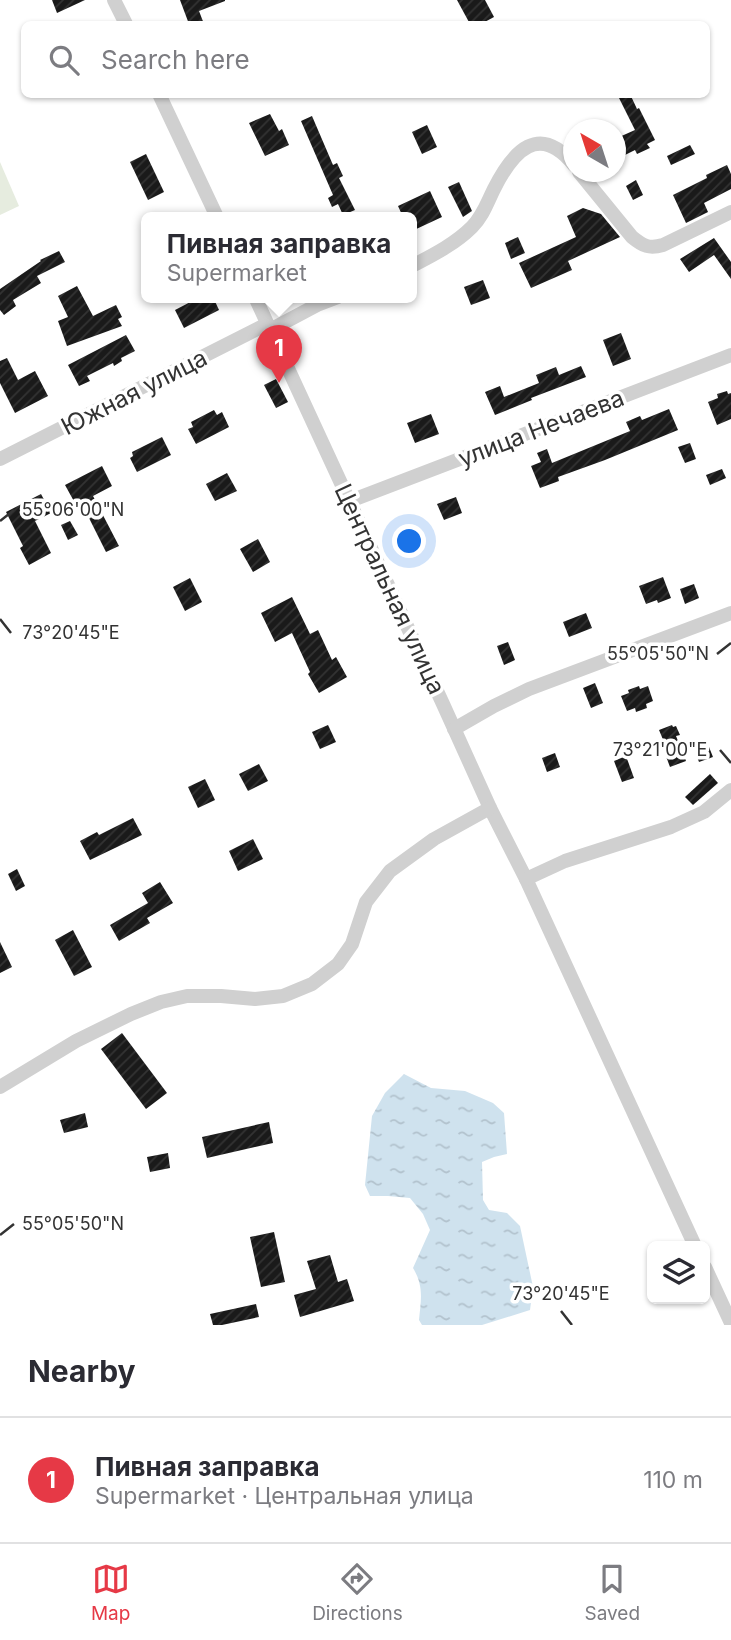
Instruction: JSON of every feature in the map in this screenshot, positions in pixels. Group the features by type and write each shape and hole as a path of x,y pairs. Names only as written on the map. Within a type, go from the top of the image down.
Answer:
{"street":[{"path":"114,0 124,21"},
{"path":"161,98 215,212"},
{"path":"417,262 451,244 473,227 508,165 524,150 536,142 551,144 563,154"},
{"path":"587,182 632,237 642,245 652,248 731,212"},
{"name":"Центральная улица","path":"258,303 693,1241"},
{"name":"Южная улица","path":"0,459 269,327 324,303"},
{"name":"улица Нечаева","path":"350,502 731,355"},
{"path":"454,729 529,689 731,613"},
{"path":"526,879 565,861 671,827 704,812 731,790"},
{"path":"0,1087 76,1041 161,1002 187,996 255,999 283,996 312,984 338,964 352,944 366,902 390,871 434,839 490,808"},
{"path":"710,1278 731,1323"}],"shaded area":[{"path":"0,162 19,206 0,215"}],"water":[{"path":"404,1074 431,1088 465,1091 493,1103 504,1113 507,1154 482,1162 483,1200 489,1210 507,1213 520,1226 533,1287 530,1310 482,1325 422,1325 419,1320 420,1287 413,1268 430,1230 423,1214 410,1198 370,1196 365,1185 372,1116 385,1093"}],"building":[{"path":"52,0 85,0 57,13"},
{"path":"180,0 225,0 199,11 203,21 188,21"},
{"path":"457,0 485,0 494,17 487,21 468,21"},
{"path":"619,98 632,98 655,140 647,144 650,148 637,154 635,150 626,154 626,134 635,130"},
{"path":"270,114 279,131 282,129 289,145 265,156 249,123"},
{"path":"312,116 333,165 337,163 343,176 339,178 355,210 342,212 338,204 332,207 328,198 333,195 301,121"},
{"path":"427,125 437,147 422,154 412,132"},
{"path":"690,145 695,154 671,165 667,156"},
{"path":"146,154 164,192 148,200 130,162"},
{"path":"727,165 731,174 731,189 704,203 708,212 686,223 673,195"},
{"path":"636,180 643,195 633,200 626,186"},
{"path":"459,182 472,211 463,217 448,187"},
{"path":"430,191 442,217 417,229 417,212 401,212 398,206"},
{"path":"583,208 601,214 620,237 568,261 572,270 531,288 519,263 576,237 567,216"},
{"path":"518,237 525,253 511,259 505,243"},
{"path":"714,238 731,262 731,279 714,255 689,272 680,259"},
{"path":"59,251 65,262 37,276 41,283 13,300 16,306 4,315 0,310 0,289 40,260"},
{"path":"483,280 490,298 471,305 464,287"},
{"path":"77,286 93,316 116,305 122,317 118,319 122,326 67,346 58,321 68,317 58,296"},
{"path":"188,303 216,303 219,310 184,328 175,310"},
{"path":"621,333 631,359 613,366 603,340"},
{"path":"126,335 135,351 121,358 122,361 114,366 113,363 87,376 90,381 79,386 68,365"},
{"path":"7,358 18,380 35,371 48,396 15,413 0,383 0,361"},
{"path":"581,366 586,377 495,415 485,392 500,386 504,397 539,383 536,375 556,367 559,375"},
{"path":"276,379 288,402 276,408 264,385"},
{"path":"727,391 728,394 731,393 731,419 717,425 708,402 718,398 717,394"},
{"path":"669,409 678,430 558,477 559,481 540,488 531,466 541,462 537,453 547,449 552,463 630,431 626,422 640,416 642,420"},
{"path":"214,410 217,415 222,412 229,427 196,444 188,429 193,427 191,422"},
{"path":"431,414 439,434 415,443 407,423"},
{"path":"162,437 171,455 137,472 130,458 133,456 132,452"},
{"path":"690,443 696,459 685,463 678,447"},
{"path":"102,466 112,486 93,496 119,546 106,552 81,502 76,505 65,485"},
{"path":"722,469 726,478 710,485 706,475"},
{"path":"227,473 237,491 215,501 206,484"},
{"path":"41,494 51,513 35,521 51,553 29,565 6,512"},
{"path":"456,497 462,513 444,520 437,504"},
{"path":"70,521 78,535 68,540 61,525"},
{"path":"258,539 270,562 253,572 240,549"},
{"path":"663,577 671,598 646,604 639,586"},
{"path":"190,578 202,602 185,611 173,587"},
{"path":"694,584 699,598 685,604 680,589"},
{"path":"292,597 310,634 318,630 332,660 336,657 347,677 319,693 308,674 310,672 292,633 275,642 261,613"},
{"path":"586,613 592,628 569,637 563,622"},
{"path":"508,642 515,660 504,665 497,646"},
{"path":"595,683 603,703 591,708 583,688"},
{"path":"639,686 640,689 648,686 653,701 646,704 647,708 636,712 635,708 627,711 621,696"},
{"path":"328,725 336,742 320,749 312,732"},
{"path":"676,726 680,735 676,736 686,761 670,767 659,730"},
{"path":"709,747 713,757 699,762 695,752"},
{"path":"555,753 560,767 547,772 542,758"},
{"path":"626,756 634,778 622,782 614,761"},
{"path":"259,764 268,781 248,791 239,774"},
{"path":"710,774 718,783 693,805 685,797"},
{"path":"205,779 215,800 198,808 188,787"},
{"path":"133,818 142,835 90,860 80,841"},
{"path":"253,839 263,859 238,871 229,851"},
{"path":"17,869 25,886 16,891 8,874"},
{"path":"160,882 173,903 147,918 150,923 119,941 110,925 148,903 142,893"},
{"path":"73,930 92,967 74,976 55,940"},
{"path":"0,942 12,967 0,973"},
{"path":"122,1033 167,1093 146,1109 101,1049"},
{"path":"85,1113 88,1127 64,1133 60,1120"},
{"path":"269,1122 273,1143 207,1158 202,1137"},
{"path":"168,1153 170,1168 150,1172 147,1157"},
{"path":"274,1232 285,1282 261,1287 250,1237"},
{"path":"330,1255 338,1282 347,1279 354,1301 300,1317 294,1295 316,1289 307,1261"},
{"path":"256,1304 259,1317 213,1325 210,1314"}],"place":[{"name":"Пивная заправка","path":"279,383"}]}
